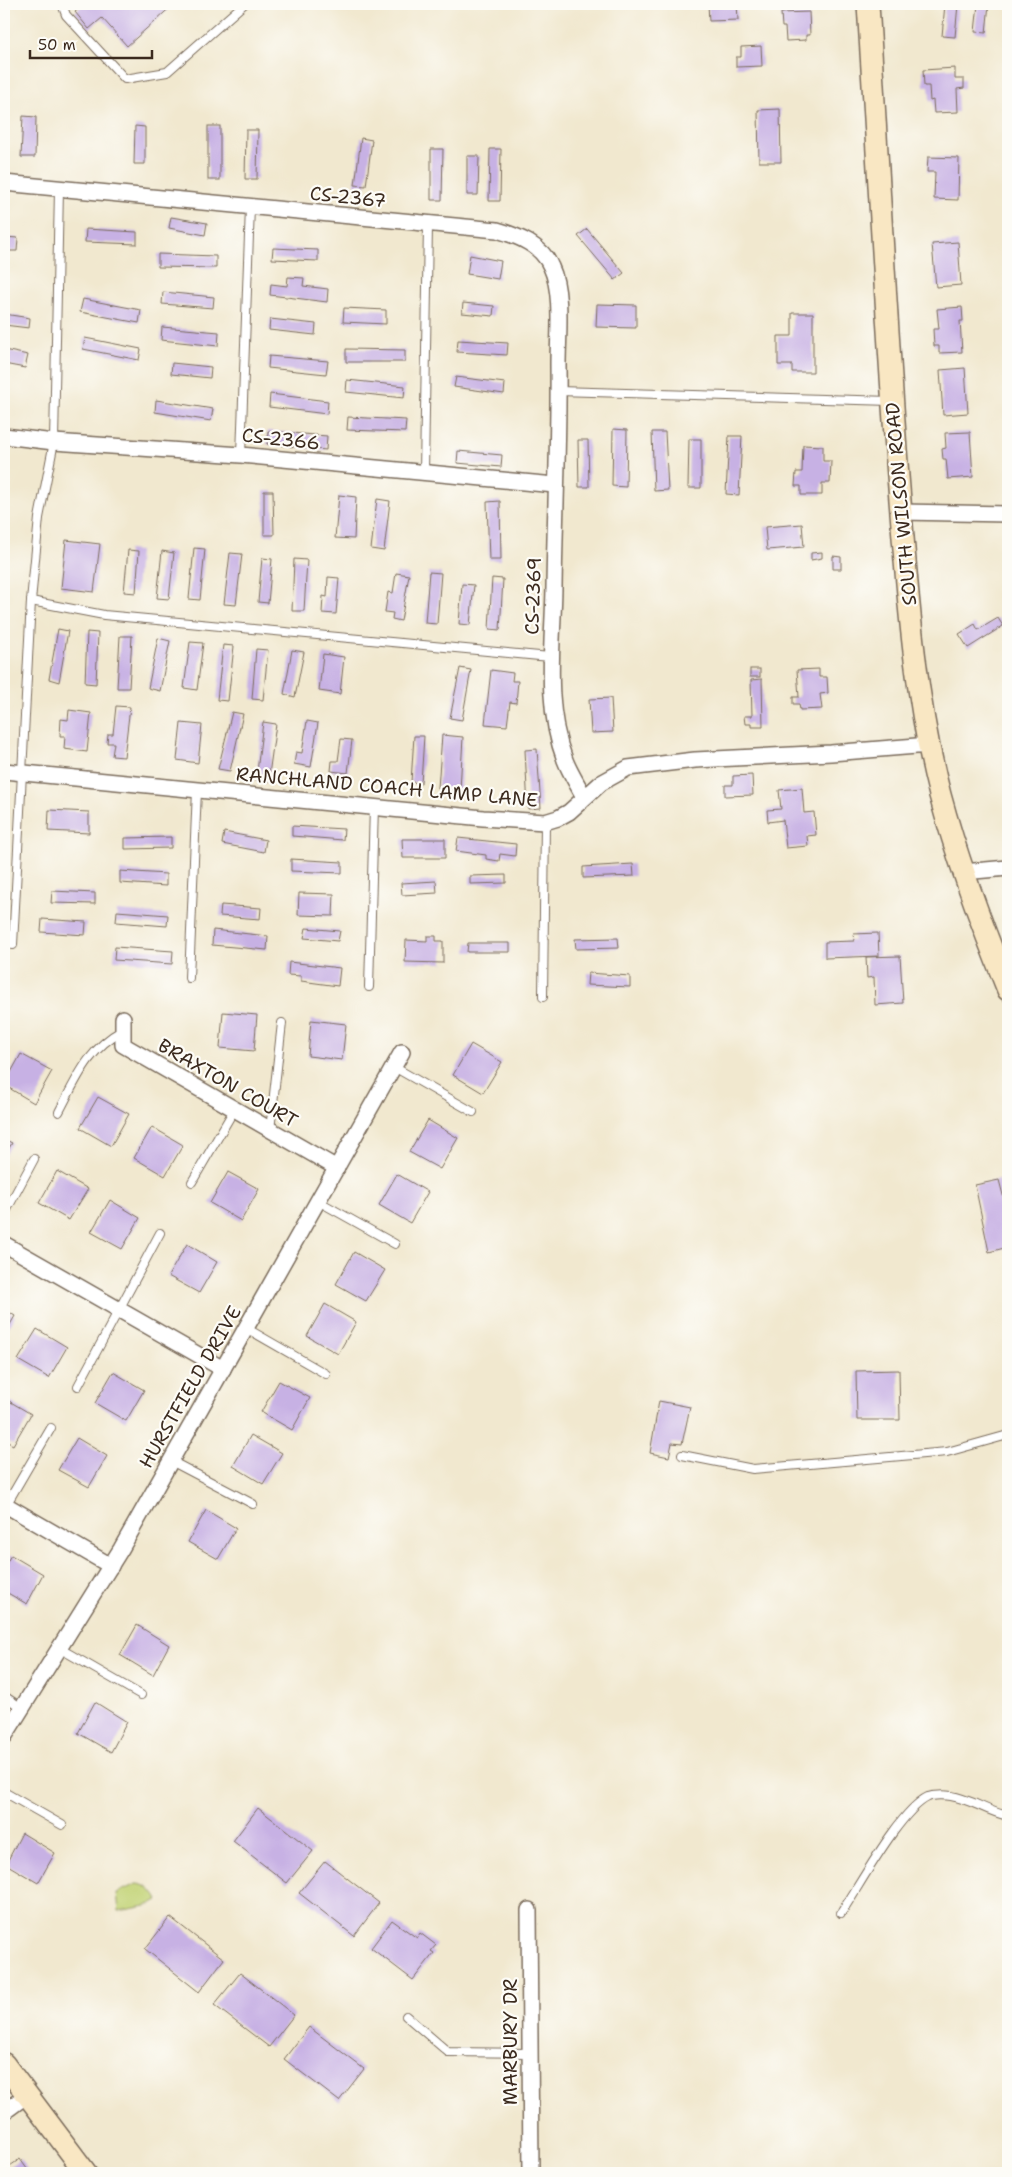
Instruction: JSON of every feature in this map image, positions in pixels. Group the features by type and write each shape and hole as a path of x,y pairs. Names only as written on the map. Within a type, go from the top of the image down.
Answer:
{"main road":[{"name":"SOUTH WILSON ROAD","path":"868,4 892,401 906,582 918,678 929,745 940,795 963,872 1008,990"},
{"path":"4,2064 86,2173"}],"street":[{"name":"CS-2367","path":"4,183 59,189 104,191 428,225 497,230 527,241 544,255 551,265 556,279 558,391"},
{"name":"CS-2369","path":"558,391 550,657 554,712 559,739 569,770 584,797"},
{"name":"CS-2366","path":"4,436 54,442 241,455 555,485"},
{"path":"901,512 1008,514"},
{"name":"RANCHLAND COACH LAMP LANE","path":"4,772 545,822 569,812 584,797 614,774 628,768 695,760 832,753 929,745"},
{"path":"963,872 1008,868"},
{"name":"BRAXTON COURT","path":"123,1024 123,1045 337,1168"},
{"name":"HURSTFIELD DRIVE","path":"5,1733 111,1566 402,1052"},
{"path":"4,1244 223,1369"},
{"path":"5,1506 111,1566"},
{"name":"MARBURY DR","path":"529,1910 531,2173"},
{"path":"4,2112 27,2095"}],"lane":[{"path":"62,4 66,14 125,79 166,72 244,4"},
{"path":"13,945 31,601 39,518 54,442 59,189"},
{"path":"241,455 250,207"},
{"path":"424,473 428,225"},
{"path":"558,391 892,401"},
{"path":"31,601 104,615 550,657"},
{"path":"189,978 197,790"},
{"path":"368,987 374,806"},
{"path":"542,997 545,822"},
{"path":"270,1130 282,1023"},
{"path":"59,1112 85,1063 123,1024"},
{"path":"394,1066 473,1112"},
{"path":"192,1182 234,1110"},
{"path":"4,1215 34,1158"},
{"path":"318,1201 395,1244"},
{"path":"78,1386 160,1233"},
{"path":"246,1328 326,1374"},
{"path":"5,1506 51,1428"},
{"path":"682,1455 753,1469 947,1452 1008,1435"},
{"path":"171,1461 253,1504"},
{"path":"59,1648 141,1695"},
{"path":"4,1696 22,1708"},
{"path":"4,1792 62,1825"},
{"path":"841,1913 910,1810 929,1797 950,1796 994,1813 1008,1816"},
{"path":"406,2016 448,2052 531,2053"}],"green space":[{"path":"136,1884 143,1885 149,1889 158,1900 146,1906 119,1911 117,1893"}],"building":[{"path":"84,4 174,4 127,46 102,18 89,29 75,12"},
{"path":"708,4 737,4 738,20 709,21"},
{"path":"945,4 958,4 955,37 942,36"},
{"path":"978,4 989,4 986,33 975,32"},
{"path":"809,12 810,35 806,35 806,40 786,41 781,13"},
{"path":"761,46 762,66 736,67 736,57 741,57 741,47"},
{"path":"955,68 955,79 964,79 964,88 957,89 958,112 934,113 933,100 930,101 929,86 924,86 923,70"},
{"path":"780,109 781,162 759,162 758,110"},
{"path":"23,116 36,117 35,157 21,157"},
{"path":"135,126 145,127 145,164 134,164"},
{"path":"208,126 220,126 220,180 208,180"},
{"path":"246,130 258,130 257,179 245,179"},
{"path":"361,138 372,140 366,186 355,185"},
{"path":"431,149 443,149 442,200 431,200"},
{"path":"490,149 501,149 500,201 489,201"},
{"path":"467,156 479,156 478,195 467,195"},
{"path":"928,157 959,158 958,200 934,199 935,172 927,172"},
{"path":"171,217 207,223 205,235 169,228"},
{"path":"86,229 137,232 137,244 85,242"},
{"path":"587,229 624,273 615,280 578,236"},
{"path":"4,237 18,238 17,251 4,251"},
{"path":"958,242 961,285 936,287 932,244"},
{"path":"273,248 318,250 318,261 272,259"},
{"path":"158,254 216,256 216,268 158,267"},
{"path":"470,255 501,261 498,279 467,274"},
{"path":"288,277 304,278 303,286 328,289 327,302 270,295 271,284 287,286"},
{"path":"163,292 214,297 213,308 162,304"},
{"path":"83,299 141,310 139,323 80,312"},
{"path":"463,303 494,306 493,316 462,313"},
{"path":"597,304 636,305 636,328 596,327"},
{"path":"962,307 963,321 960,321 962,352 939,353 939,346 934,346 933,329 939,329 937,309"},
{"path":"344,308 386,310 386,324 343,322"},
{"path":"792,313 813,313 813,372 792,372 792,365 778,365 778,336 792,336"},
{"path":"4,314 30,318 29,328 4,325"},
{"path":"270,319 316,324 315,335 269,330"},
{"path":"162,327 219,332 218,346 161,340"},
{"path":"85,338 141,349 139,360 83,349"},
{"path":"458,340 508,343 507,355 457,352"},
{"path":"346,349 405,350 405,362 346,362"},
{"path":"4,350 28,355 25,368 4,364"},
{"path":"269,356 328,361 326,374 268,368"},
{"path":"172,363 211,367 210,378 171,374"},
{"path":"965,368 968,413 943,415 940,370"},
{"path":"456,377 505,383 504,394 454,387"},
{"path":"347,380 405,386 404,398 346,392"},
{"path":"270,394 328,401 327,414 269,407"},
{"path":"156,400 213,409 211,421 155,412"},
{"path":"348,417 406,420 405,432 347,430"},
{"path":"613,429 627,430 626,487 612,486"},
{"path":"268,431 327,436 326,450 267,444"},
{"path":"652,432 665,432 668,490 654,491"},
{"path":"970,432 973,477 948,479 946,459 943,459 942,449 946,448 945,433"},
{"path":"729,436 742,436 739,495 726,494"},
{"path":"689,439 701,439 701,488 688,488"},
{"path":"578,440 588,440 589,487 579,487"},
{"path":"803,445 823,446 823,461 831,461 830,483 822,483 822,495 801,495 801,486 795,486 796,472 802,472"},
{"path":"458,451 502,455 501,467 457,463"},
{"path":"264,491 273,491 274,535 264,535"},
{"path":"339,495 356,497 354,539 335,538"},
{"path":"377,499 390,501 384,551 371,549"},
{"path":"500,501 501,560 489,560 487,502"},
{"path":"802,524 804,547 767,550 765,527"},
{"path":"66,540 100,544 94,592 61,588"},
{"path":"194,548 205,549 200,600 189,599"},
{"path":"128,550 139,551 136,593 124,592"},
{"path":"162,551 174,553 169,599 157,598"},
{"path":"822,552 822,558 811,560 811,553"},
{"path":"230,553 242,554 236,605 224,604"},
{"path":"833,556 841,557 841,569 833,569"},
{"path":"262,558 272,559 268,603 258,602"},
{"path":"294,559 307,560 304,611 292,611"},
{"path":"429,572 441,573 437,624 425,623"},
{"path":"396,573 409,575 401,621 392,619 393,613 385,612 388,592 393,593"},
{"path":"328,577 339,578 336,614 322,613 323,596 327,597"},
{"path":"492,578 503,579 500,630 489,629"},
{"path":"462,584 474,585 470,625 459,624"},
{"path":"998,618 1003,626 968,648 959,634 975,624 978,630"},
{"path":"58,629 68,631 59,682 49,679"},
{"path":"87,632 98,633 96,684 85,683"},
{"path":"120,636 132,636 129,688 117,688"},
{"path":"158,638 170,641 160,691 148,688"},
{"path":"190,642 203,643 197,690 184,688"},
{"path":"223,645 234,646 228,701 217,700"},
{"path":"256,649 268,650 263,700 252,699"},
{"path":"292,650 304,652 295,697 284,694"},
{"path":"323,654 344,657 340,694 319,691"},
{"path":"460,668 471,670 462,720 450,718"},
{"path":"750,669 760,669 760,677 750,677"},
{"path":"819,669 819,677 827,677 828,693 820,694 822,709 800,710 799,704 793,704 793,697 799,697 797,670"},
{"path":"491,670 513,673 512,681 518,681 516,703 510,702 507,726 485,724"},
{"path":"762,679 763,727 751,727 751,724 745,724 744,716 752,716 751,680"},
{"path":"611,698 613,732 591,733 589,699"},
{"path":"116,706 130,707 124,757 112,756 114,743 107,743 108,734 113,734"},
{"path":"69,710 91,713 87,752 64,749 65,736 60,736 61,719 68,720"},
{"path":"232,712 243,714 230,771 218,769"},
{"path":"307,721 318,723 311,767 294,764 296,752 302,753"},
{"path":"263,722 276,724 268,782 256,780"},
{"path":"181,723 202,725 198,763 177,760"},
{"path":"442,735 463,737 460,790 438,788"},
{"path":"414,736 424,736 421,783 411,782"},
{"path":"341,739 352,740 348,773 331,771 332,761 338,761"},
{"path":"537,749 541,808 528,809 525,750"},
{"path":"752,775 753,795 725,796 725,785 733,785 733,776"},
{"path":"802,788 804,813 814,812 816,835 807,836 808,846 786,848 783,820 768,822 767,810 781,809 779,790"},
{"path":"49,810 89,812 89,833 48,831"},
{"path":"292,826 344,829 343,840 292,836"},
{"path":"224,832 266,840 264,852 222,844"},
{"path":"171,837 171,848 125,849 125,838"},
{"path":"458,838 516,844 515,856 500,854 499,861 486,859 486,855 456,851"},
{"path":"402,839 445,839 445,858 403,858"},
{"path":"291,859 342,862 342,873 291,871"},
{"path":"633,864 634,876 583,878 583,867"},
{"path":"120,871 166,874 166,886 120,883"},
{"path":"506,875 506,883 470,884 470,876"},
{"path":"436,881 437,893 402,895 401,883"},
{"path":"52,891 95,893 95,904 51,903"},
{"path":"299,893 334,894 333,916 298,915"},
{"path":"221,905 261,908 260,919 220,916"},
{"path":"117,911 168,915 167,926 116,922"},
{"path":"42,919 86,922 85,935 41,932"},
{"path":"306,928 340,931 338,941 304,938"},
{"path":"213,930 268,936 267,950 212,945"},
{"path":"878,933 879,956 825,958 825,942 854,941 853,934"},
{"path":"427,936 436,936 436,941 443,941 443,963 405,962 406,940 427,941"},
{"path":"618,938 619,948 576,949 575,939"},
{"path":"468,943 510,943 510,952 467,952"},
{"path":"115,947 173,951 172,964 114,960"},
{"path":"900,956 903,1003 875,1005 874,977 867,978 866,957"},
{"path":"289,962 340,968 338,986 301,981 301,976 288,975"},
{"path":"588,973 630,976 630,987 587,985"},
{"path":"223,1012 257,1015 254,1051 220,1048"},
{"path":"311,1020 346,1024 342,1060 308,1056"},
{"path":"471,1044 502,1062 483,1093 453,1075"},
{"path":"21,1054 52,1071 34,1103 4,1085"},
{"path":"98,1097 129,1114 111,1146 80,1128"},
{"path":"428,1120 458,1138 440,1169 409,1152"},
{"path":"152,1127 183,1145 165,1176 134,1158"},
{"path":"4,1139 12,1143 4,1157"},
{"path":"57,1171 88,1189 69,1220 39,1203"},
{"path":"228,1172 259,1189 241,1221 210,1203"},
{"path":"397,1174 428,1192 410,1223 379,1205"},
{"path":"999,1180 1008,1214 1008,1247 989,1252 975,1185"},
{"path":"110,1200 140,1218 122,1249 91,1232"},
{"path":"187,1244 217,1262 199,1293 168,1276"},
{"path":"354,1252 385,1270 366,1301 336,1284"},
{"path":"325,1304 356,1322 338,1354 307,1336"},
{"path":"4,1309 15,1316 4,1335"},
{"path":"37,1329 67,1347 49,1378 18,1360"},
{"path":"899,1370 900,1420 857,1420 856,1371"},
{"path":"113,1372 144,1390 126,1421 95,1403"},
{"path":"279,1381 310,1398 292,1430 261,1412"},
{"path":"4,1398 31,1414 13,1445 4,1440"},
{"path":"659,1401 690,1407 682,1444 672,1443 669,1457 650,1453"},
{"path":"251,1435 282,1453 263,1484 233,1466"},
{"path":"77,1438 107,1456 89,1487 58,1470"},
{"path":"206,1510 236,1528 218,1559 188,1542"},
{"path":"11,1555 43,1574 27,1604 4,1591 4,1567"},
{"path":"137,1625 169,1645 153,1675 120,1655"},
{"path":"95,1702 127,1722 111,1752 78,1733"},
{"path":"258,1808 313,1851 287,1883 233,1841"},
{"path":"22,1833 55,1853 38,1883 6,1864"},
{"path":"325,1861 379,1903 354,1936 299,1893"},
{"path":"170,1917 224,1959 199,1992 145,1949"},
{"path":"392,1920 417,1938 420,1933 436,1945 431,1951 434,1953 413,1980 371,1948"},
{"path":"240,1973 294,2015 269,2047 214,2005"},
{"path":"309,2027 364,2069 339,2101 284,2059"},
{"path":"20,2159 30,2173 4,2173 4,2170"}]}
